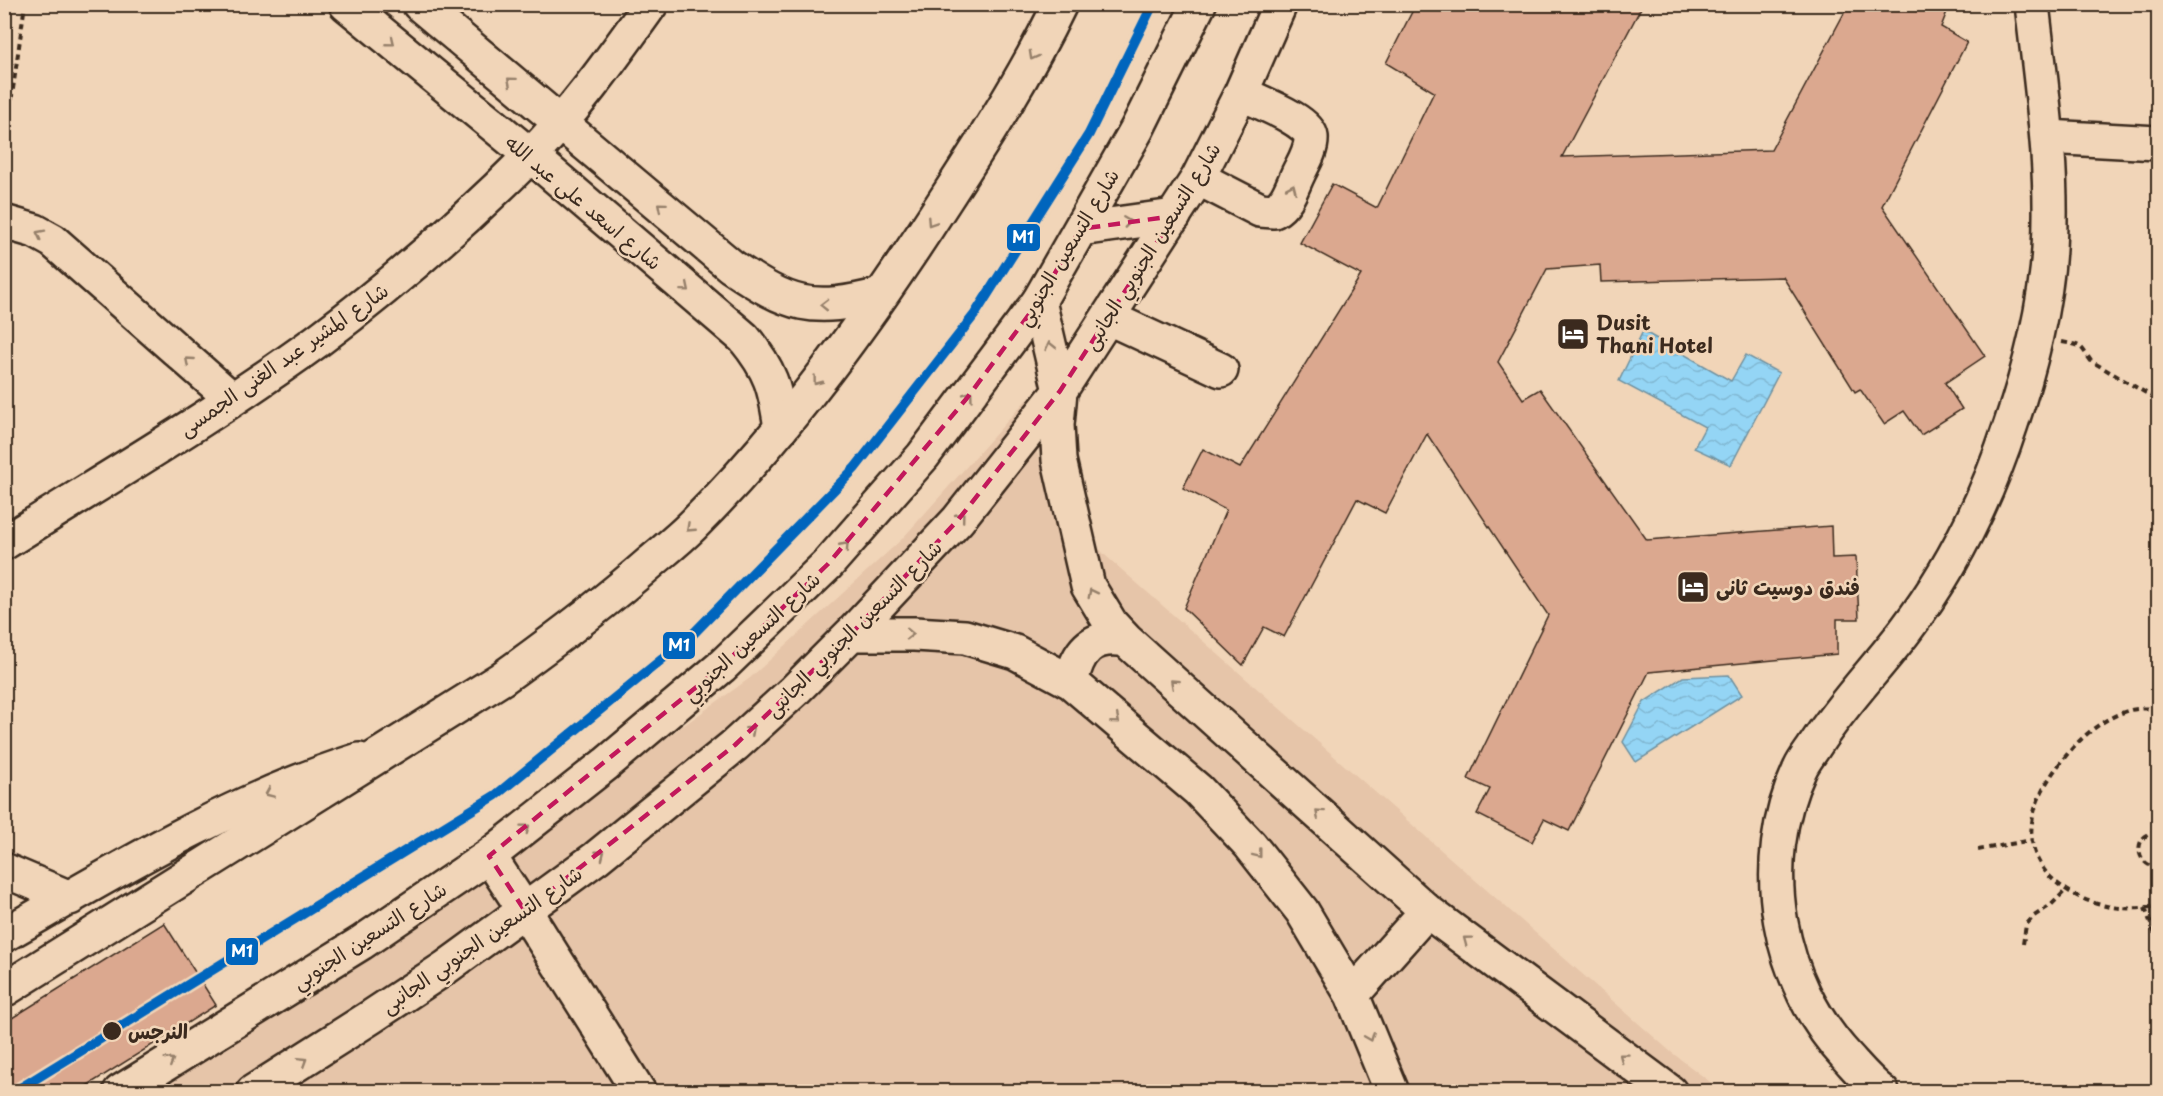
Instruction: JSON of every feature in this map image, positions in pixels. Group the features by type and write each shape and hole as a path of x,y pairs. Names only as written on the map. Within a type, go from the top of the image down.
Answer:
{"street":[{"name":"شارع اسعد على عبد الله","path":"346,4 530,155 744,338 757,354 775,389 781,428"},
{"path":"419,4 731,266 760,285 787,299 810,304 834,305 882,295"},
{"name":"شارع المشير عبد الغنى الجمسى","path":"4,543 232,399 317,341 391,283 462,221 530,155 610,60 651,4"},
{"path":"4,990 501,679 577,625 690,528 736,481 781,428 882,295 1010,97 1060,4"},
{"name":"شارع التسعين الجنوبي","path":"120,1092 351,949 489,856 606,764 713,674 828,564 923,456 1039,301 1137,129 1199,4"},
{"name":"شارع التسعين الجنوبي الجانبى","path":"253,1092 371,1017 525,911 596,858 735,745 851,634 958,520 1060,391 1198,178 1241,93 1280,4"},
{"path":"1882,1092 1870,1083 1831,1041 1802,992 1783,938 1776,880 1780,823 1800,768 1832,720 1906,630 1939,582 1968,531 1992,477 2012,423 2042,307 2049,249 2047,137 2032,4"},
{"path":"1198,178 1260,210 1274,211 1285,202 1311,145 1310,132 1300,123 1241,93"},
{"path":"2047,137 2158,143"},
{"path":"1080,229 1174,216"},
{"path":"4,222 35,231 53,241 232,399"},
{"path":"1039,301 1060,391 1057,434 1059,460 1088,586 1111,624 1428,911 1670,1092"},
{"path":"1109,318 1221,370"},
{"path":"851,634 965,637 1015,652 1071,682 1198,790 1250,845 1302,911 1352,995 1392,1092"},
{"path":"1071,682 1074,667 1082,652 1094,642 1110,637 1126,640"},
{"path":"4,935 198,825 241,805 335,768 384,753"},
{"path":"489,856 639,1092"},
{"path":"4,870 70,898"},
{"path":"1352,995 1428,911"}],"path":[{"path":"4,152 25,4"},
{"path":"2035,337 2079,345 2086,351 2091,361 2158,400"},
{"path":"2158,709 2128,710 2092,730 2074,746 2054,770 2040,792 2032,813 2033,848 2043,868 2055,883 2081,899 2113,909 2158,906"},
{"path":"2158,832 2148,834 2142,840 2139,848 2144,862 2158,868"},
{"path":"1978,850 2032,840"},
{"path":"2023,944 2026,925 2066,890"},
{"path":"2145,908 2155,935"}],"highlighted area":[{"path":"1174,216 1060,391 958,520 851,634 735,745 525,911 489,856 721,667 828,564 967,398 1039,301 1080,229"}],"shaded area":[{"path":"1027,399 1035,447 1049,484 1073,522 1106,556 1671,1052 1722,1091 111,1092 574,804 750,678 902,539"}],"water":[{"path":"1643,331 1731,381 1746,355 1779,373 1731,465 1694,448 1705,427 1619,381"},
{"path":"1729,675 1742,695 1636,762 1623,742 1644,702 1683,677"}],"building":[{"path":"1416,4 1643,4 1562,157 1771,150 1849,4 1950,4 1941,27 1967,42 1882,206 1985,356 1945,383 1962,409 1921,435 1904,411 1884,424 1860,389 1855,392 1783,277 1601,282 1600,265 1547,269 1498,362 1523,399 1540,389 1647,540 1831,526 1832,558 1856,557 1859,619 1837,619 1837,654 1649,672 1569,831 1544,819 1532,842 1477,814 1490,789 1468,779 1548,615 1427,434 1385,513 1357,499 1284,637 1264,627 1243,665 1184,608 1226,510 1183,488 1203,449 1240,468 1361,275 1300,243 1332,184 1377,208 1434,92 1386,63"},
{"name":"النرجس","path":"164,923 216,1005 77,1092 4,1092 4,1023"}],"transit line":[{"name":"M1","path":"14,1092 496,795 694,633 855,468 975,314 1089,134 1153,4"}],"place":[{"name":"Dusit Thani Hotel","path":"1573,334"},
{"name":"فندق دوسيت ثانى","path":"1693,587"},
{"name":"النرجس","path":"112,1031"}]}
